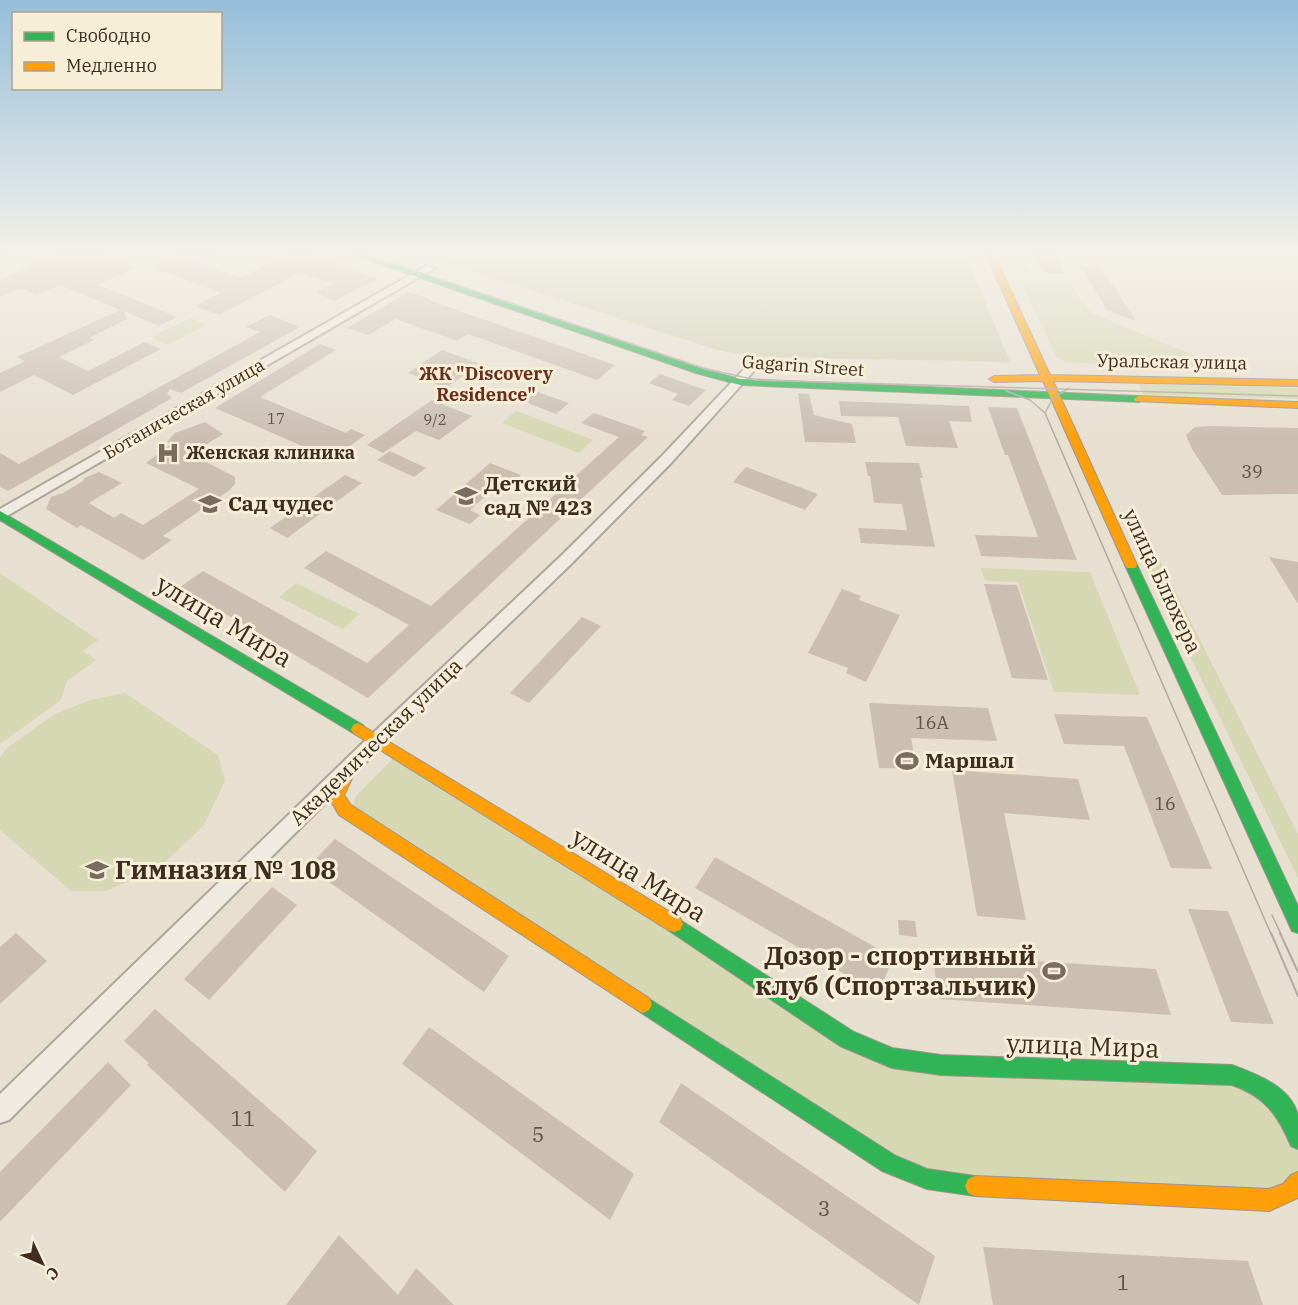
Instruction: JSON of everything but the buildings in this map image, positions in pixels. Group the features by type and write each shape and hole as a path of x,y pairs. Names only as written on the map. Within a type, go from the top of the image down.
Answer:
{"main road":[{"name":"Gagarin Street","path":"534,315 740,382 1052,396"},
{"name":"Gagarin Street","path":"571,315 710,361 749,370 780,374 1044,378"},
{"name":"улица Блюхера","path":"1017,315 1298,925"},
{"name":"Уральская улица","path":"1044,378 1298,384"},
{"name":"Уральская улица","path":"1052,396 1298,405"},
{"name":"улица Мира","path":"0,515 377,740 655,912 847,1040 878,1055 902,1062 941,1065 1232,1075 1252,1081 1280,1099 1295,1122 1298,1139"},
{"path":"349,768 336,796 345,810 889,1164 927,1179 959,1185 1257,1200 1269,1200 1290,1191 1298,1182"}],"street":[{"name":"Ботаническая улица","path":"0,515 347,315"},
{"name":"Академическая улица","path":"0,1111 377,740 567,559 740,382 749,370"}],"green space":[{"path":"607,315 990,315 1010,362 757,357 721,351"},
{"path":"1037,315 1096,315 1228,369 1066,362 1057,358"},
{"path":"191,318 206,325 170,344 164,344 153,338 154,335"},
{"path":"1138,384 1298,388 1298,399 1144,395"},
{"path":"516,411 593,440 579,453 502,423"},
{"path":"1133,539 1149,539 1298,834 1298,878"},
{"path":"981,568 1090,572 1140,695 1054,692 1018,582 985,581"},
{"path":"0,573 98,640 83,651 96,660 67,681 61,700 0,744"},
{"path":"296,583 359,614 343,629 279,597"},
{"path":"125,693 218,755 225,781 204,825 159,868 106,891 71,891 0,830 0,758 7,748 55,714 90,700"},
{"path":"397,754 878,1055 1232,1075 1298,1139 1298,1182 1290,1191 927,1179 350,814 356,796"}],"tram line":[{"path":"546,315 703,368 756,380 1067,389"},
{"path":"1045,413 1053,398 1067,389"},
{"path":"1067,389 1298,396"},
{"path":"1006,391 1030,400 1045,413"},
{"path":"1045,413 1271,934"},
{"path":"1272,915 1281,934"},
{"path":"1271,933 1298,996"},
{"path":"1280,933 1298,972"}],"traffic: fast":[{"path":"534,315 699,371 740,382 1139,399"},
{"path":"0,515 358,729"},
{"path":"1131,565 1298,925"},
{"path":"674,924 847,1039 892,1058 941,1065 1232,1075 1257,1085 1274,1098 1287,1115 1298,1139"},
{"path":"643,1004 889,1164 927,1179 975,1186"}],"traffic: slow":[{"path":"1018,315 1131,565"},
{"path":"994,379 1068,378 1298,383"},
{"path":"1139,399 1298,405"},
{"path":"358,729 674,924"},
{"path":"349,768 336,796 345,810 643,1004"},
{"path":"975,1186 1269,1200 1290,1191 1298,1182"}],"place":[{"name":"Женская клиника","path":"168,453"},
{"name":"Детский сад № 423","path":"466,496"},
{"name":"Сад чудес","path":"210,504"},
{"name":"Маршал","path":"907,761"},
{"name":"Гимназия № 108","path":"97,870"},
{"name":"Дозор - спортивный клуб (Спортзальчик)","path":"1054,971"}],"district":[{"name":"ЖК \"Discovery Residence\"","path":"486,384"}]}
